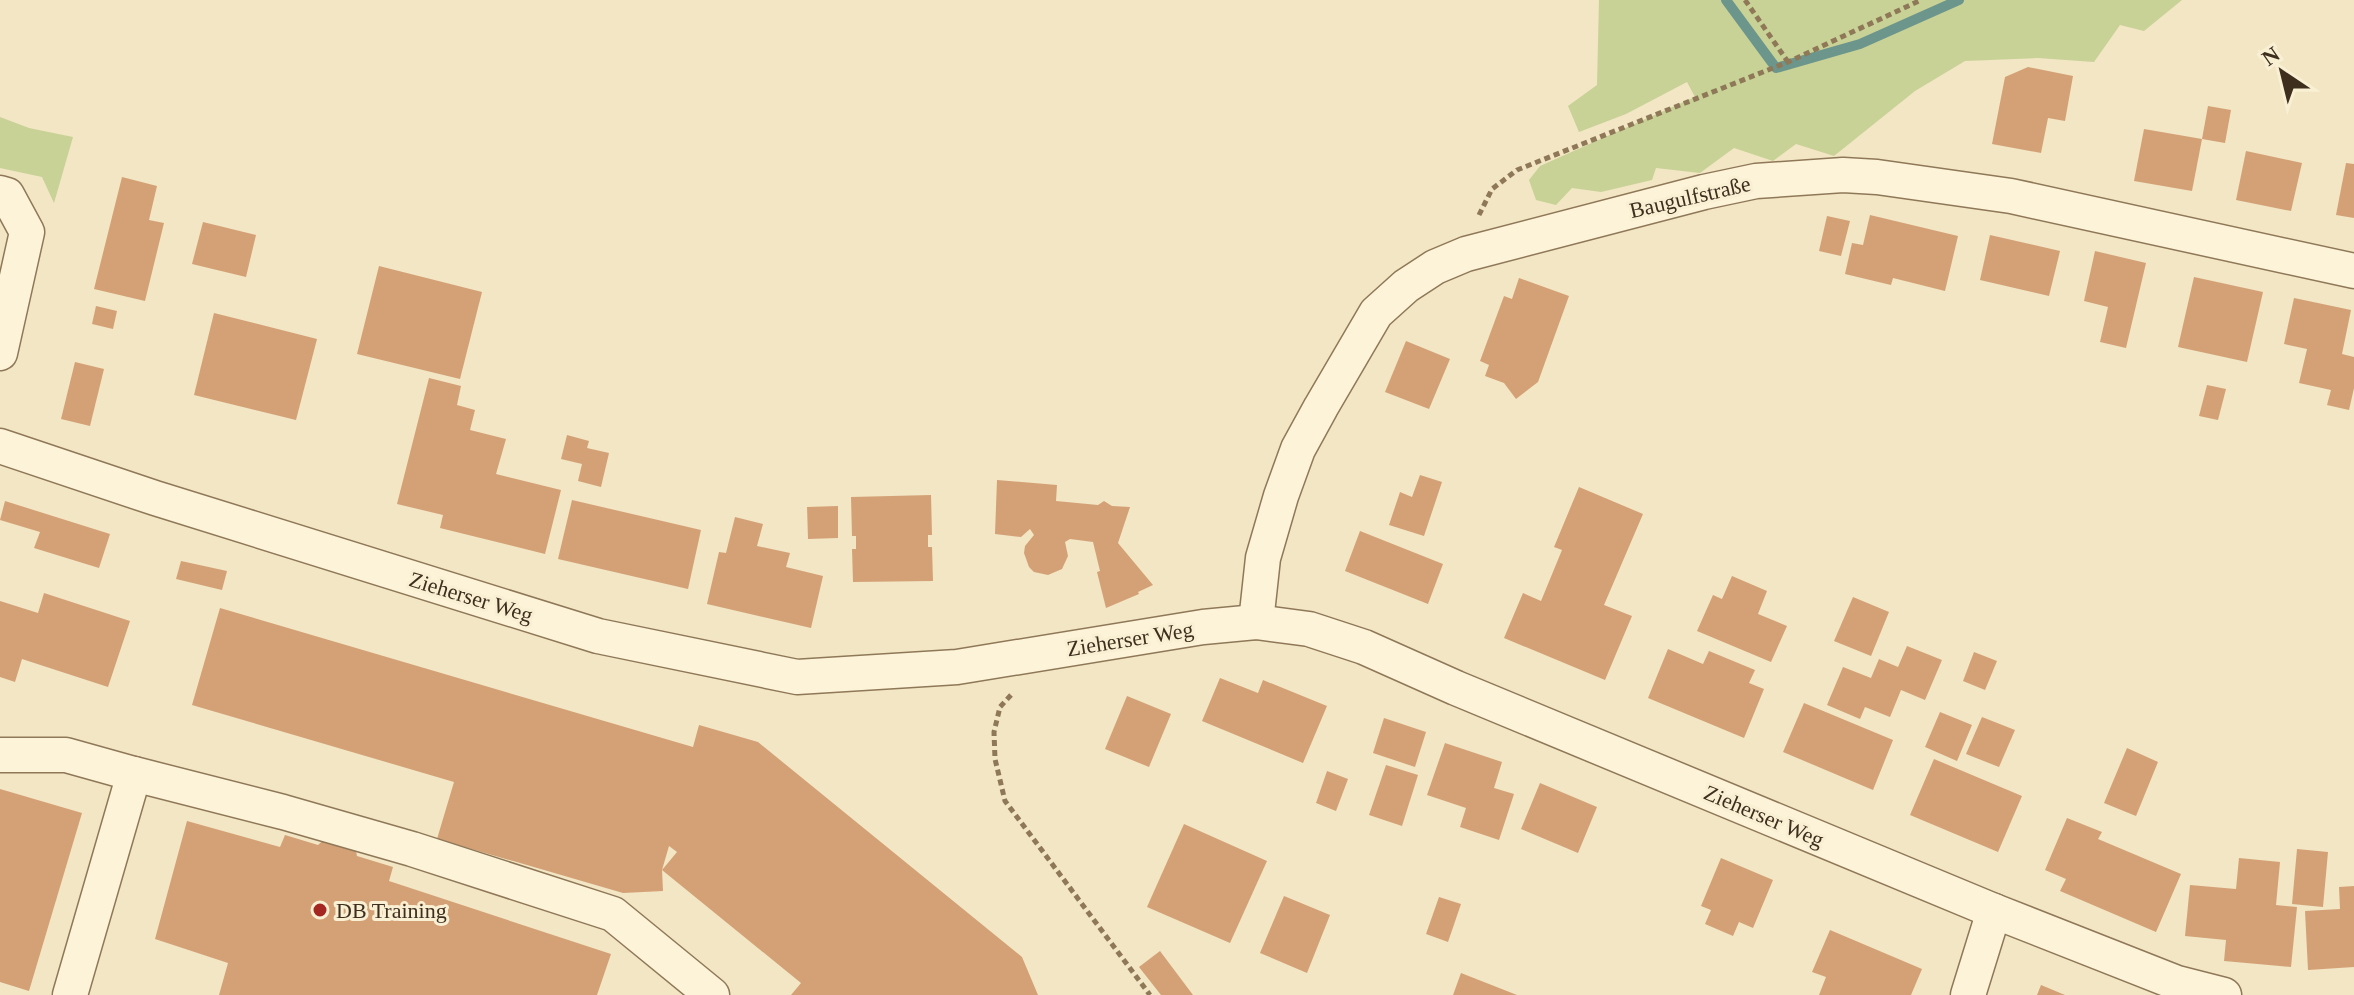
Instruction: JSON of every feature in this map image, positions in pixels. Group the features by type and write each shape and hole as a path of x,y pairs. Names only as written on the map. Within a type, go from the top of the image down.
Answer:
{"street":[{"name":"Baugulfstraße","path":"1256,622 1263,558 1277,509 1298,449 1321,407 1376,313 1406,286 1435,267 1466,254 1756,181 1843,175 1903,180 2011,196 2354,271"},
{"path":"0,193 7,195 27,232 0,353"},
{"name":"Zieherser Weg","path":"0,446 155,498 598,636 797,677 957,667 1203,627 1256,622 1309,629 1364,647 1994,911 2177,983 2224,995"},
{"path":"0,755 66,755 398,845 613,914 712,995"},
{"path":"70,995 134,774"},
{"path":"1968,995 1994,911"}],"path":[{"path":"1745,0 1788,62"},
{"path":"1466,254 1492,189 1517,170 1788,62 1921,0"},
{"path":"1015,692 1000,707 994,732 995,759 1005,801 1150,995"}],"green space":[{"path":"1599,0 2182,0 2144,31 2120,25 2094,62 2038,58 1965,61 1915,91 1834,156 1796,144 1773,161 1734,148 1700,173 1656,168 1652,180 1601,192 1572,188 1556,205 1536,200 1529,180 1540,166 1695,97 1687,82 1626,114 1579,132 1568,106 1597,85"},
{"path":"0,117 29,128 73,137 54,203 42,177 0,168"}],"building":[{"path":"2028,67 2073,76 2065,121 2048,118 2041,153 1992,144 2005,77"},
{"path":"2208,106 2231,110 2225,143 2202,139"},
{"path":"2144,129 2202,139 2192,191 2134,181"},
{"path":"2246,151 2302,163 2291,211 2236,200"},
{"path":"2346,163 2354,164 2354,218 2336,215"},
{"path":"122,177 157,186 149,220 164,223 145,301 94,289"},
{"path":"1870,215 1958,236 1945,291 1893,278 1891,285 1845,274 1852,243 1863,245"},
{"path":"1827,216 1850,221 1841,256 1819,251"},
{"path":"203,222 256,235 246,277 192,264"},
{"path":"1990,235 2060,251 2049,296 1980,280"},
{"path":"2095,251 2146,263 2126,348 2100,342 2108,307 2084,301"},
{"path":"379,266 482,292 460,379 357,354"},
{"path":"2194,277 2263,292 2247,362 2178,347"},
{"path":"1519,278 1569,296 1538,382 1516,399 1504,383 1485,376 1489,365 1480,361 1504,296 1512,299"},
{"path":"2294,298 2351,310 2342,354 2354,357 2354,388 2349,410 2327,405 2331,390 2299,383 2307,349 2284,344"},
{"path":"96,306 117,311 113,329 92,324"},
{"path":"214,313 317,339 296,420 194,395"},
{"path":"1406,341 1450,359 1429,409 1385,392"},
{"path":"75,362 104,369 90,426 61,419"},
{"path":"429,378 461,386 457,405 475,410 470,430 506,439 496,474 561,490 545,554 440,528 443,515 397,504"},
{"path":"2207,385 2226,389 2218,420 2199,416"},
{"path":"567,435 589,441 587,448 609,453 601,487 578,481 582,464 561,459"},
{"path":"1420,475 1442,482 1424,536 1389,525 1400,492 1412,497"},
{"path":"997,480 1057,485 1056,501 1098,505 1104,501 1112,506 1130,507 1118,543 1153,585 1106,608 1093,542 1070,539 1065,542 1068,556 1062,569 1048,575 1034,572 1024,553 1025,546 1034,535 1030,529 1021,537 995,534"},
{"path":"1579,487 1643,514 1604,605 1632,616 1605,680 1504,638 1523,593 1541,601 1562,550 1554,547"},
{"path":"931,495 932,535 928,535 928,547 932,547 933,581 853,582 852,549 856,549 856,536 852,536 851,497"},
{"path":"572,500 701,530 688,589 558,559"},
{"path":"5,501 110,534 99,568 34,548 40,532 0,520"},
{"path":"838,506 838,538 808,539 807,507"},
{"path":"735,517 763,524 757,546 790,553 786,567 823,576 811,628 707,604 719,552 726,553"},
{"path":"1360,531 1443,564 1428,604 1345,571"},
{"path":"181,561 227,571 222,590 176,579"},
{"path":"1732,576 1767,591 1758,614 1787,626 1771,662 1697,631 1713,595 1722,599"},
{"path":"44,593 130,621 108,687 22,659 15,682 0,677 0,601 38,613"},
{"path":"1853,597 1889,612 1871,656 1834,641"},
{"path":"220,608 693,747 699,725 758,742 1022,957 1038,995 791,995 801,983 662,870 663,891 623,893 437,839 454,782 192,705","holes":["669,846 677,852 662,870"]},
{"path":"1907,646 1942,660 1925,700 1901,690 1890,717 1865,707 1860,719 1827,705 1843,667 1871,678 1879,659 1898,667"},
{"path":"1668,649 1703,664 1709,651 1755,670 1749,683 1764,689 1744,738 1648,698"},
{"path":"1974,652 1997,661 1985,690 1963,681"},
{"path":"1220,678 1258,693 1263,680 1327,706 1303,763 1202,721"},
{"path":"1127,696 1171,714 1149,767 1105,749"},
{"path":"1804,703 1893,740 1873,790 1783,752"},
{"path":"1940,712 1972,725 1957,761 1925,747"},
{"path":"1982,717 2015,730 1999,767 1966,754"},
{"path":"1384,718 1426,732 1415,767 1373,753"},
{"path":"1445,743 1502,762 1494,788 1514,794 1499,840 1460,827 1466,808 1427,795"},
{"path":"2127,748 2158,762 2136,816 2104,803"},
{"path":"1934,759 2022,796 1998,852 1910,815"},
{"path":"1386,765 1418,775 1402,826 1369,815"},
{"path":"1327,771 1348,779 1336,811 1316,803"},
{"path":"1540,783 1597,807 1578,853 1521,829"},
{"path":"0,789 82,813 29,991 0,982"},
{"path":"2067,818 2102,832 2098,839 2181,874 2156,932 2060,891 2066,879 2045,870"},
{"name":"DB Training","path":"187,821 280,847 285,835 318,845 330,834 354,841 357,856 393,867 389,881 611,954 597,995 219,995 228,963 155,939"},
{"path":"1184,824 1267,861 1230,943 1147,907"},
{"path":"2297,849 2328,852 2323,907 2292,904"},
{"path":"1721,858 1773,880 1753,928 1739,922 1733,936 1705,924 1711,910 1701,906"},
{"path":"2239,858 2280,862 2276,905 2297,907 2291,967 2224,961 2226,940 2185,936 2190,885 2236,889"},
{"path":"2354,886 2354,967 2308,970 2305,911 2340,909 2339,887"},
{"path":"1284,896 1330,915 1307,973 1260,953"},
{"path":"1439,897 1461,904 1448,942 1426,934"},
{"path":"1830,930 1922,969 1911,995 1819,995 1826,977 1812,972"},
{"path":"1160,951 1193,995 1161,995 1139,967"},
{"path":"1461,973 1517,995 1453,995"},
{"path":"2041,985 2065,995 2037,995"}],"waterway":[{"path":"1726,0 1776,68 1860,44 1959,0"}],"place":[{"name":"DB Training","path":"320,910"}]}
